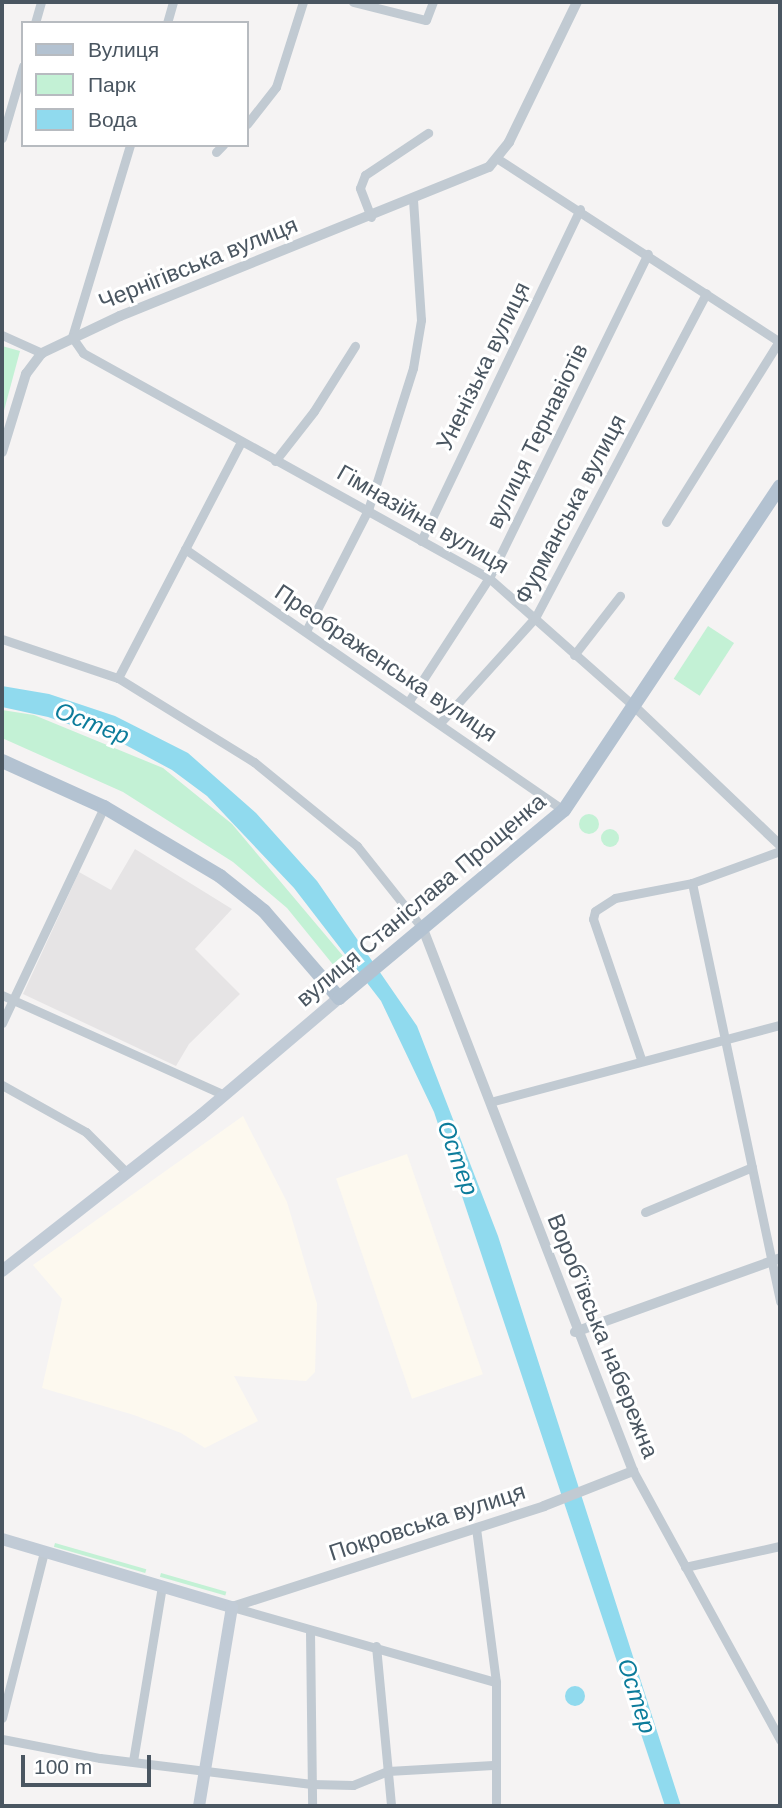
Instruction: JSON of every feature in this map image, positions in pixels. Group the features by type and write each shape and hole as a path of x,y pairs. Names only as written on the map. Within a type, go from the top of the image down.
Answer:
{"main road":[{"name":"вулиця Станіслава Прощенка","path":"3,1270 224,1095 564,810 636,708 780,486"},
{"path":"2,761 104,807 243,892 280,928 339,998"},
{"path":"2,1539 232,1606 199,1806"}],"street":[{"path":"36,21 41,2"},
{"path":"168,21 173,2"},
{"path":"248,123 276,86 303,2"},
{"path":"353,2 426,20 433,2"},
{"path":"578,2 498,159 580,209 780,342 666,522"},
{"path":"2,138 21,73"},
{"path":"371,217 360,188 365,175 428,133"},
{"path":"72,337 129,147"},
{"name":"Чернігівська вулиця","path":"43,353 72,337 474,174 498,159"},
{"path":"306,631 368,510 391,448 419,345 420,296 413,200"},
{"name":"Уненізька вулиця","path":"421,541 580,209"},
{"name":"вулиця Тернавіотів","path":"409,701 489,578 648,254"},
{"name":"Фурманська вулиця","path":"440,723 535,618 706,293"},
{"path":"2,335 43,353 26,374 2,453"},
{"name":"Гімназійна вулиця","path":"72,337 83,353 489,578 636,708 780,845"},
{"path":"275,461 314,411 355,346"},
{"path":"118,678 241,442"},
{"name":"Преображенська вулиця","path":"186,550 564,810"},
{"path":"574,655 620,596"},
{"path":"2,639 118,678 232,747 314,808 373,863 423,929"},
{"path":"2,1023 104,807"},
{"path":"641,1059 593,919 600,905 615,898 692,883 780,851"},
{"path":"692,883 752,1167 776,1259 780,1302"},
{"name":"Воробʼївська набережна","path":"423,929 575,1332 633,1471 780,1740"},
{"path":"2,995 224,1095"},
{"path":"490,1102 641,1059 780,1025"},
{"path":"2,1085 86,1132 127,1173"},
{"path":"645,1212 752,1167"},
{"path":"575,1332 776,1259"},
{"name":"Покровська вулиця","path":"232,1606 544,1506 633,1471"},
{"path":"476,1528 496,1682 493,1766 496,1806"},
{"path":"685,1567 780,1546"},
{"path":"2,1718 44,1552"},
{"path":"133,1761 162,1585"},
{"path":"232,1606 310,1631 376,1646 496,1682"},
{"path":"310,1631 312,1806"},
{"path":"376,1646 391,1806"},
{"path":"2,1739 133,1761 311,1784 353,1785 388,1771 493,1766"}],"shaded area":[{"path":"135,849 232,909 195,949 240,994 189,1044 176,1066 23,994 79,872 111,890"},
{"path":"243,1116 287,1202 317,1304 315,1372 306,1381 234,1376 258,1421 205,1448 181,1433 134,1415 42,1388 62,1299 33,1265"},
{"path":"407,1154 483,1374 412,1399 336,1178"}],"green space":[{"path":"2,346 20,351 2,418"},
{"path":"708,626 734,643 700,696 674,679"},
{"path":"2,710 34,715 163,768 232,824 349,963 339,972 287,908 233,862 123,792 2,738"},
{"path":"589,814 596,817 599,824 596,831 589,834 582,831 579,824 582,817"},
{"path":"610,829 616,832 619,838 616,844 610,847 604,844 601,838 604,832"},
{"path":"55,1543 146,1569 145,1573 54,1547"},
{"path":"161,1573 226,1592 225,1596 160,1577"}],"water":[{"name":"Остер","path":"2,686 49,694 115,716 188,753 256,813 317,881 417,1026 498,1236 681,1806 665,1806 434,1112 381,1001 294,888 207,796 172,770 120,742 48,717 2,707"},
{"path":"575,1686 582,1689 585,1696 582,1703 575,1706 568,1703 565,1696 568,1689"}]}
